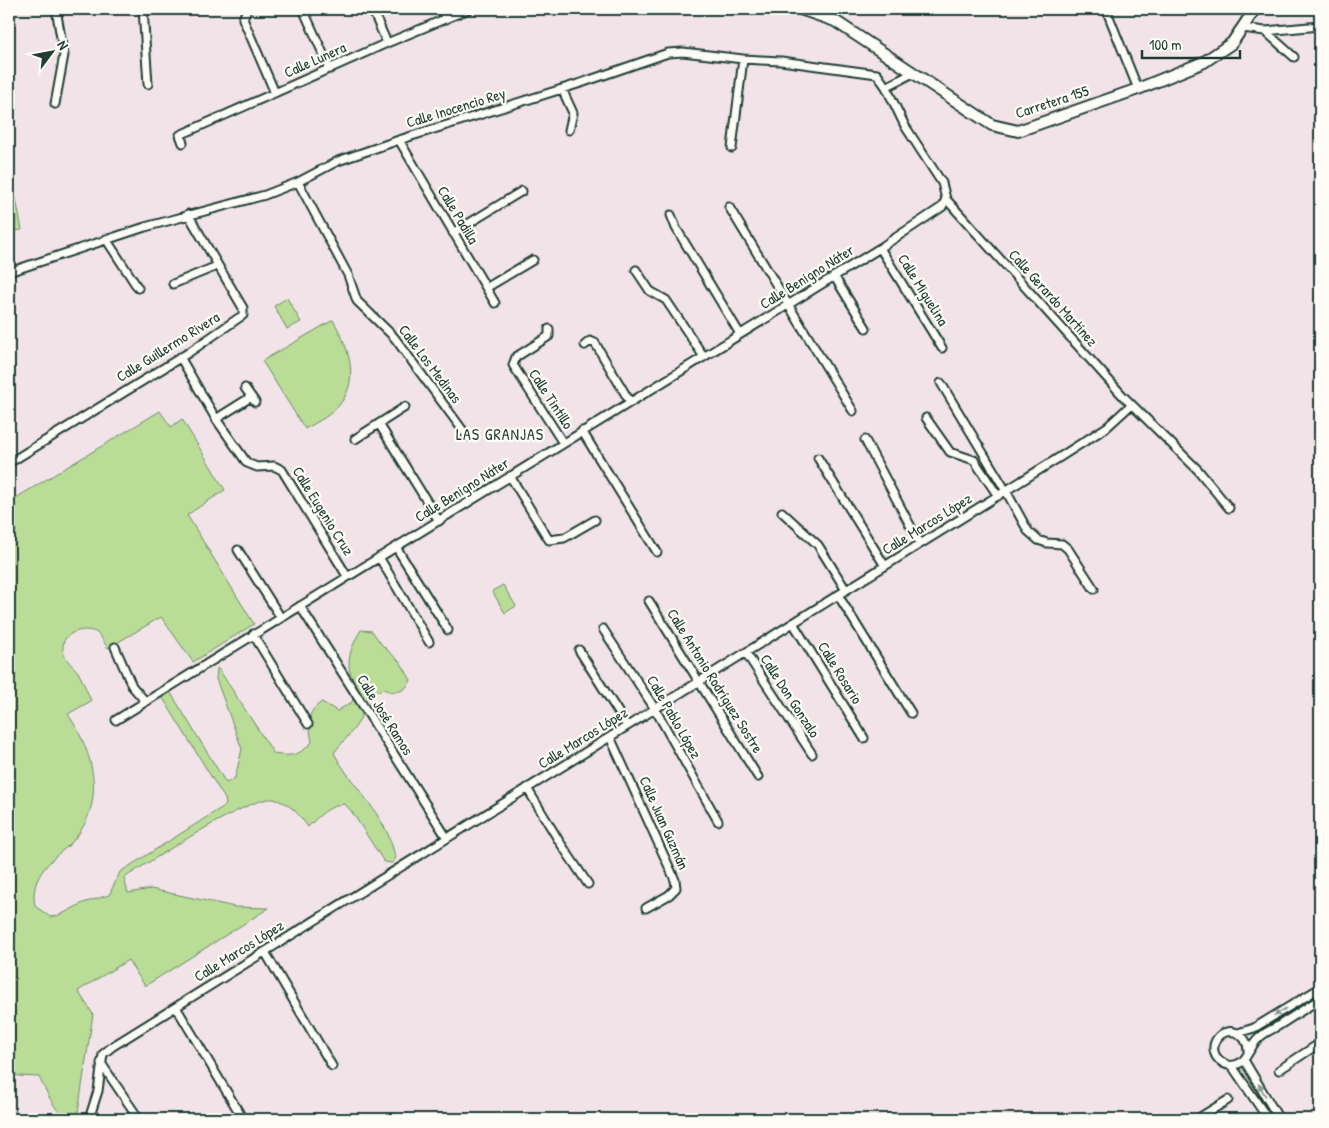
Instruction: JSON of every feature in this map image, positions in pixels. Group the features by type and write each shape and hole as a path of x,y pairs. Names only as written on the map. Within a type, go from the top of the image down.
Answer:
{"street":[{"path":"55,104 64,54 56,9"},
{"path":"144,9 148,84"},
{"path":"247,9 243,19 275,93"},
{"path":"303,9 330,69"},
{"path":"372,9 387,43"},
{"path":"441,9 446,19"},
{"name":"Calle Lunera","path":"183,143 180,135 387,43 469,9"},
{"name":"Carretera 155","path":"800,9 835,22 992,125 1018,131 1138,89 1204,62 1232,43 1255,9"},
{"path":"1106,9 1138,89"},
{"path":"1242,28 1265,31 1320,26"},
{"path":"1265,31 1294,57"},
{"name":"Calle Inocencio Rey","path":"9,272 188,214 265,195 298,182 338,161 668,53 683,52 743,59 782,61 878,74 886,87"},
{"path":"732,148 743,59"},
{"path":"886,87 913,73"},
{"name":"Calle Gerardo Martínez","path":"886,87 905,126 942,183 946,199 1131,405 1198,470 1229,508"},
{"path":"562,89 573,112 569,130"},
{"name":"Calle Padilla","path":"399,140 495,303"},
{"name":"Calle Los Medinas","path":"298,182 348,275 357,301 394,337 467,436"},
{"path":"453,233 522,191"},
{"name":"Calle Benigno Náter","path":"116,720 880,248 942,207 946,199"},
{"path":"729,207 853,411"},
{"name":"Calle Guillermo Rivera","path":"9,463 243,316 243,308 188,214"},
{"path":"670,215 740,334"},
{"path":"106,239 138,288"},
{"name":"Calle Miguelina","path":"880,248 942,348"},
{"path":"486,288 533,260"},
{"path":"173,284 217,266"},
{"path":"636,270 650,291 666,300 704,357"},
{"path":"834,276 866,328"},
{"name":"Calle Tintillo","path":"549,329 549,336 516,358 513,365 563,443"},
{"path":"584,345 590,341 595,343 630,402"},
{"name":"Calle Eugenio Cruz","path":"180,357 216,419 248,464 257,467 274,466 282,470 347,576"},
{"path":"941,383 1028,531 1038,540 1046,543 1062,544 1094,589"},
{"path":"216,419 253,400 245,388"},
{"name":"Calle Marcos López","path":"89,1119 98,1091 103,1054 113,1046 1006,491 1107,427 1131,405"},
{"path":"355,439 405,407"},
{"path":"926,418 950,452 974,460 998,496"},
{"path":"379,424 439,521"},
{"path":"582,431 657,552"},
{"path":"865,440 920,544"},
{"path":"818,458 885,566"},
{"path":"510,476 550,540 564,538 595,520"},
{"path":"782,512 818,545 846,590"},
{"path":"396,547 448,630"},
{"path":"238,550 281,618"},
{"path":"379,557 429,642"},
{"path":"838,595 912,713"},
{"name":"Calle Antonio Rodríguez Sostre","path":"649,601 758,777"},
{"name":"Calle José Ramos","path":"300,606 447,838"},
{"name":"Calle Rosario","path":"793,623 864,738"},
{"name":"Calle Pablo López","path":"603,629 655,709 718,821"},
{"path":"253,634 308,724"},
{"path":"115,647 132,686 145,702"},
{"path":"579,650 627,726"},
{"name":"Calle Don Gonzalo","path":"746,653 812,754"},
{"name":"Calle Juan Guzmán","path":"610,737 675,880 676,888 669,895 646,908"},
{"path":"527,788 567,854 588,884"},
{"path":"265,952 332,1066"},
{"path":"1320,988 1254,1028 1238,1033 1222,1034 1214,1046 1216,1056 1223,1064 1232,1066 1239,1064 1259,1037 1320,999"},
{"path":"176,1007 240,1114"},
{"path":"1238,1033 1246,1041 1246,1056 1280,1119"},
{"path":"1279,1070 1320,1044"},
{"path":"101,1064 139,1119"},
{"path":"1232,1066 1268,1119"},
{"path":"1197,1119 1228,1100"}],"green space":[{"path":"9,175 12,177 22,230 9,233"},
{"path":"287,298 301,322 287,329 274,306"},
{"path":"333,320 343,340 350,361 350,383 346,394 337,408 305,429 262,361"},
{"path":"160,411 171,427 182,419 225,490 187,515 254,624 193,662 161,617 108,648 98,634 92,631 81,630 67,637 63,646 64,654 78,672 91,701 68,714 85,745 90,761 93,794 84,826 73,841 41,873 34,891 35,906 50,917 60,915 83,903 109,895 120,872 226,805 225,799 161,695 169,690 226,783 235,778 242,749 216,679 217,668 274,754 295,754 304,750 312,742 309,719 317,706 322,702 337,711 352,702 357,686 350,672 349,661 353,644 361,630 372,631 382,645 401,663 411,680 403,690 392,692 383,689 370,695 365,702 357,725 334,753 381,821 396,858 392,863 384,862 345,804 329,809 308,827 293,809 273,799 261,801 223,818 124,878 128,893 151,889 235,907 269,908 145,986 128,960 78,991 93,1014 77,1119 68,1119 54,1106 39,1077 19,1076 9,1073 9,502"},
{"path":"503,585 516,606 505,613 492,591"}],"district":[{"name":"LAS GRANJAS","path":"500,434"}]}
